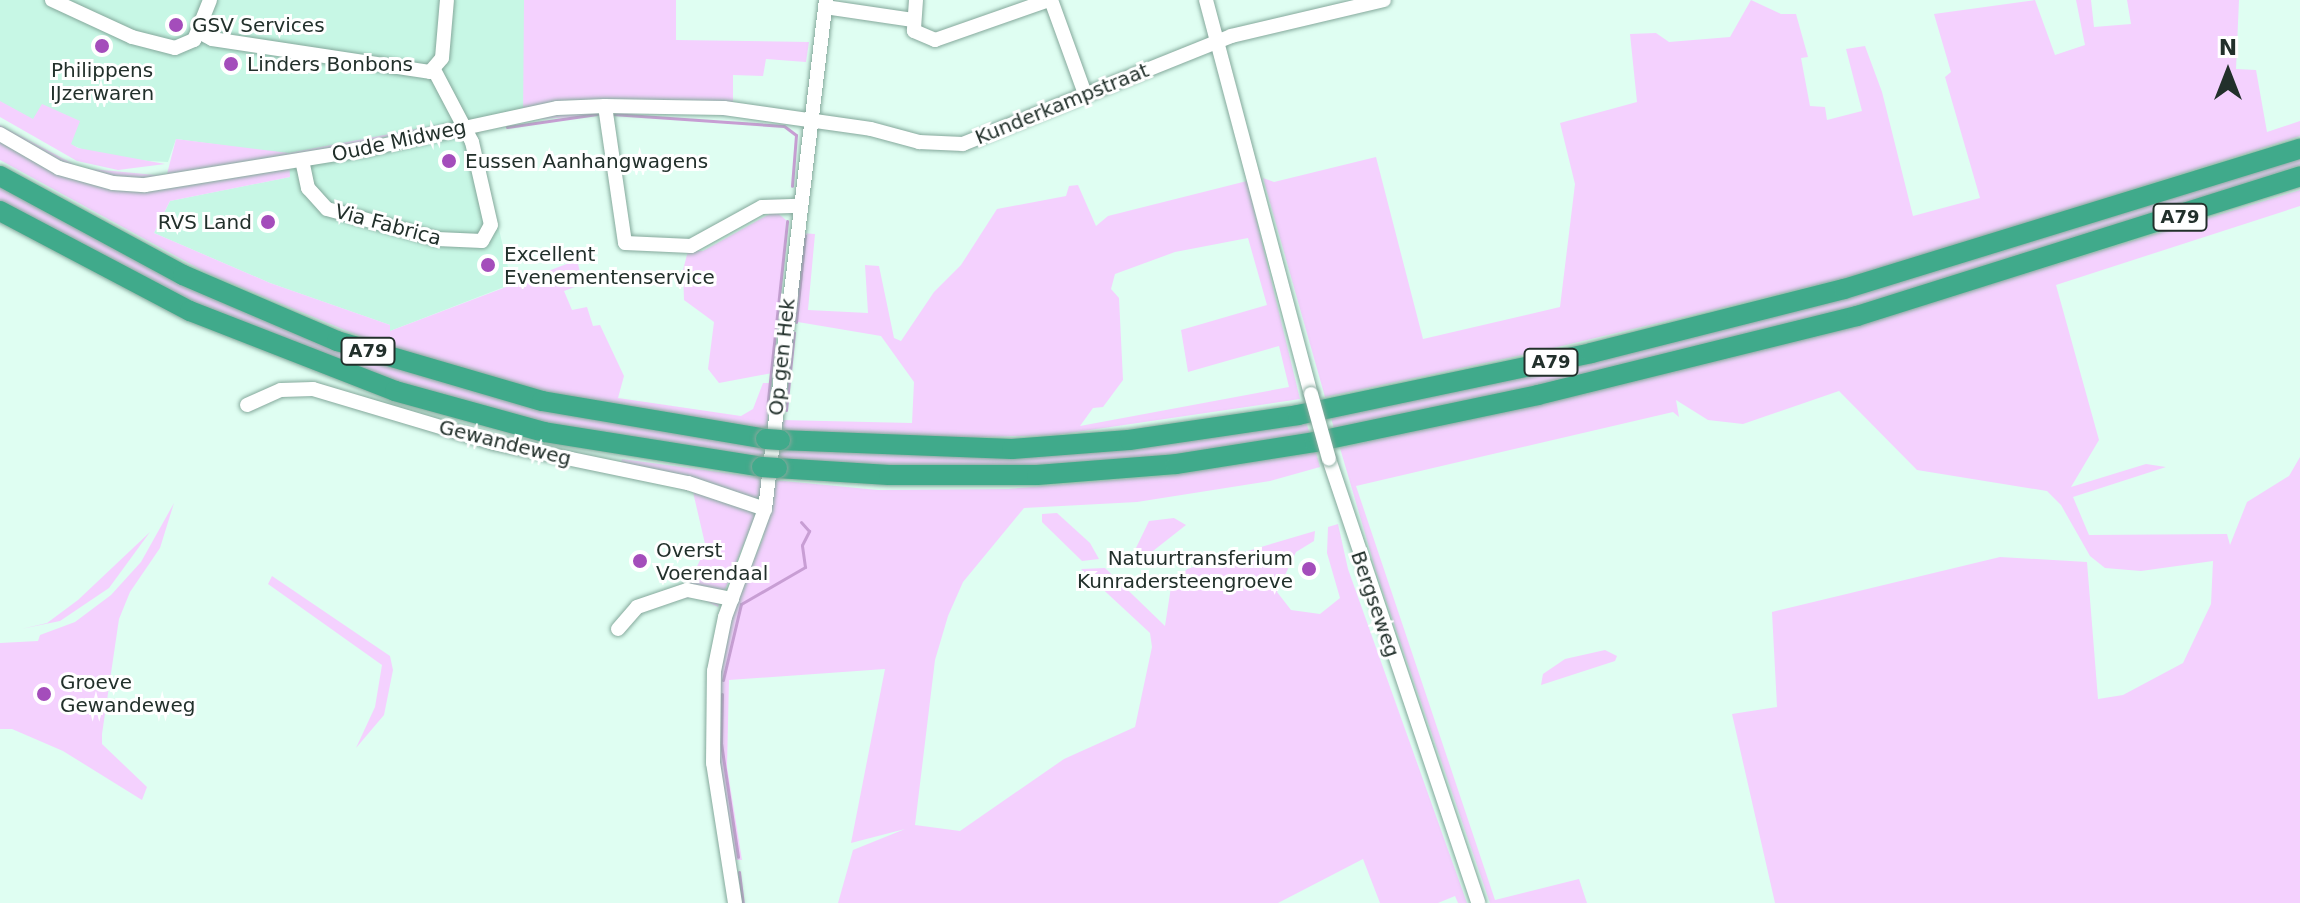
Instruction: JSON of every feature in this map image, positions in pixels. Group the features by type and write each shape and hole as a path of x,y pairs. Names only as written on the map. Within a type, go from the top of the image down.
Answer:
{"highway":[{"name":"A79","path":"0,176 183,275 337,341 542,401 773,440 1012,449 1129,440 1298,415 1525,368 1787,304 2028,236 2300,149"},
{"name":"A79","path":"0,211 178,305 395,391 557,435 770,468 889,475 1037,475 1176,464 1315,442 1538,395 1857,316 2300,176"}],"street":[{"path":"52,0 132,37 167,47 186,46 199,32 210,0"},
{"path":"434,70 442,58 447,0"},
{"path":"916,0 914,31 921,38 935,40 1050,0 1084,91"},
{"name":"Bergseweg","path":"1206,0 1276,247 1329,459 1478,903"},
{"name":"Kunderkampstraat","path":"808,118 919,142 963,144 1084,91 1219,43 1384,0"},
{"path":"825,4 913,20"},
{"name":"Op gen Hek","path":"735,903 712,742 715,659 732,599 765,509 808,118 825,4"},
{"path":"199,32 227,41 434,70"},
{"path":"434,70 463,129"},
{"path":"605,106 625,243 691,246 762,207 799,206"},
{"name":"Oude Midweg","path":"0,134 59,168 113,183 155,184 302,160 557,108 724,108 808,118"},
{"name":"Via Fabrica","path":"302,160 314,200 327,209 437,239 478,242 491,225 472,142 463,129"},
{"name":"Gewandeweg","path":"247,405 275,391 313,389 494,443 688,483 765,509"},
{"path":"618,629 637,607 687,590 732,599"}],"shaded area":[{"path":"0,0 524,0 524,110 475,129 512,284 390,331 390,325 270,283 154,233 170,201 290,177 228,146 176,139 168,162 148,161 91,153 23,125 0,110"},
{"path":"524,0 676,0 676,40 809,42 806,62 766,59 763,76 733,75 733,116 660,112 523,120"},
{"path":"1751,0 1781,14 1796,14 1808,57 1801,58 1810,106 1825,107 1827,120 1862,111 1846,49 1865,46 1882,92 1913,216 1980,198 1945,77 1951,72 1934,14 2035,0 2055,55 2085,45 2076,0 2091,0 2094,27 2131,24 2127,0 2239,0 2236,69 2256,70 2267,132 2300,121 2300,136 1883,269 1537,352 1325,397 1263,178 1274,182 1376,157 1423,339 1560,307 1575,184 1560,123 1637,102 1630,34 1656,33 1669,42 1730,37"},
{"path":"0,101 33,119 42,104 80,121 71,144 78,148 165,164 118,170 77,161 0,117"},
{"path":"448,123 289,159 290,177 170,201 154,233 270,283 390,325 390,331 577,260 583,284 564,291 572,310 587,307 593,326 600,325 624,376 618,398 741,416 753,409 763,383 771,383 767,432 641,413 504,383 374,342 207,273 0,160 0,138 68,177 129,180 71,168 0,129 0,125 81,168 155,175 167,174 176,139 289,153"},
{"path":"2300,156 2300,165 1914,292 1581,376 1334,429 1331,417 1955,265"},
{"path":"1247,181 1300,399 1056,435 914,439 780,433 781,420 912,423 914,382 881,336 792,321 800,233 815,234 808,310 868,313 865,265 879,266 894,338 901,341 934,292 961,265 997,209 1066,196 1069,186 1078,185 1096,226 1108,216","holes":["1248,238 1267,305 1181,330 1188,372 1279,346 1289,387 1080,426 1093,408 1103,407 1123,380 1119,298 1111,289 1115,274 1175,252"]},
{"path":"0,184 178,280 604,421 1132,448 1306,422 1310,434 1143,460 912,471 664,448 489,412 261,336 0,202"},
{"path":"2300,190 2300,206 2056,285 2099,440 2071,487 2146,464 2166,467 2073,497 2089,535 2227,534 2230,545 2247,502 2289,476 2300,457 2300,903 1775,903 1732,714 1777,707 1772,612 2000,557 2087,562 2098,699 2123,695 2183,663 2211,604 2213,561 2141,571 2105,568 2090,556 2061,505 2047,491 1917,470 1839,391 1743,424 1708,420 1676,400 1679,417 1673,412 1356,486 1495,900 1579,879 1587,903 1490,903 1376,571 1340,448 1826,334"},
{"path":"775,211 786,220 772,373 719,383 708,369 714,322 684,300 683,270 688,251 703,251"},
{"path":"1316,452 1320,467 1270,481 1137,502 1024,508 963,582 948,616 935,660 915,825 960,831 1064,759 1135,727 1152,647 1150,633 1081,569 1105,568 1165,626 1171,587 1187,569 1315,531 1314,541 1296,552 1277,592 1291,610 1320,614 1340,598 1327,553 1328,527 1338,524 1348,569 1467,903 1458,903 1455,896 1438,903 1380,903 1363,859 1278,903 838,903 853,850 905,829 851,843 885,669 729,680 727,767 742,860 733,860 716,757 722,635 763,538 774,480 878,490 1008,489 1173,475"},
{"path":"622,459 764,478 756,514 718,607 698,597 681,599 706,548 693,492 618,473"},
{"path":"174,503 160,548 130,592 119,619 102,734 102,744 147,787 142,800 63,751 12,729 0,729 0,643 38,641 40,635 75,622 111,595 141,562"},
{"path":"1057,513 1090,543 1099,559 1082,561 1042,522 1042,514"},
{"path":"1174,518 1186,525 1139,562 1118,566 1135,550 1149,521"},
{"path":"150,532 109,588 60,621 21,629 47,623 78,600"},
{"path":"272,576 390,656 393,670 384,715 356,748 375,707 382,665 268,584"},
{"path":"1605,650 1617,656 1615,661 1541,685 1543,674 1565,659"}],"waterway":[{"path":"507,127 597,114"},
{"path":"612,114 784,126 796,135 792,186"},
{"path":"767,409 787,221"},
{"path":"796,322 805,235"},
{"path":"786,410 794,332"},
{"path":"723,680 741,604 805,567 802,545 809,531 801,522"},
{"path":"722,694 721,743 738,857"},
{"path":"739,872 743,903"}],"place":[{"name":"GSV Services","path":"176,25"},
{"name":"Philippens IJzerwaren","path":"102,46"},
{"name":"Linders Bonbons","path":"231,64"},
{"name":"Eussen Aanhangwagens","path":"449,161"},
{"name":"RVS Land","path":"268,222"},
{"name":"Excellent Evenementenservice","path":"488,265"},
{"name":"Overst Voerendaal","path":"640,561"},
{"name":"Natuurtransferium Kunradersteengroeve","path":"1309,569"},
{"name":"Groeve Gewandeweg","path":"44,694"}]}
